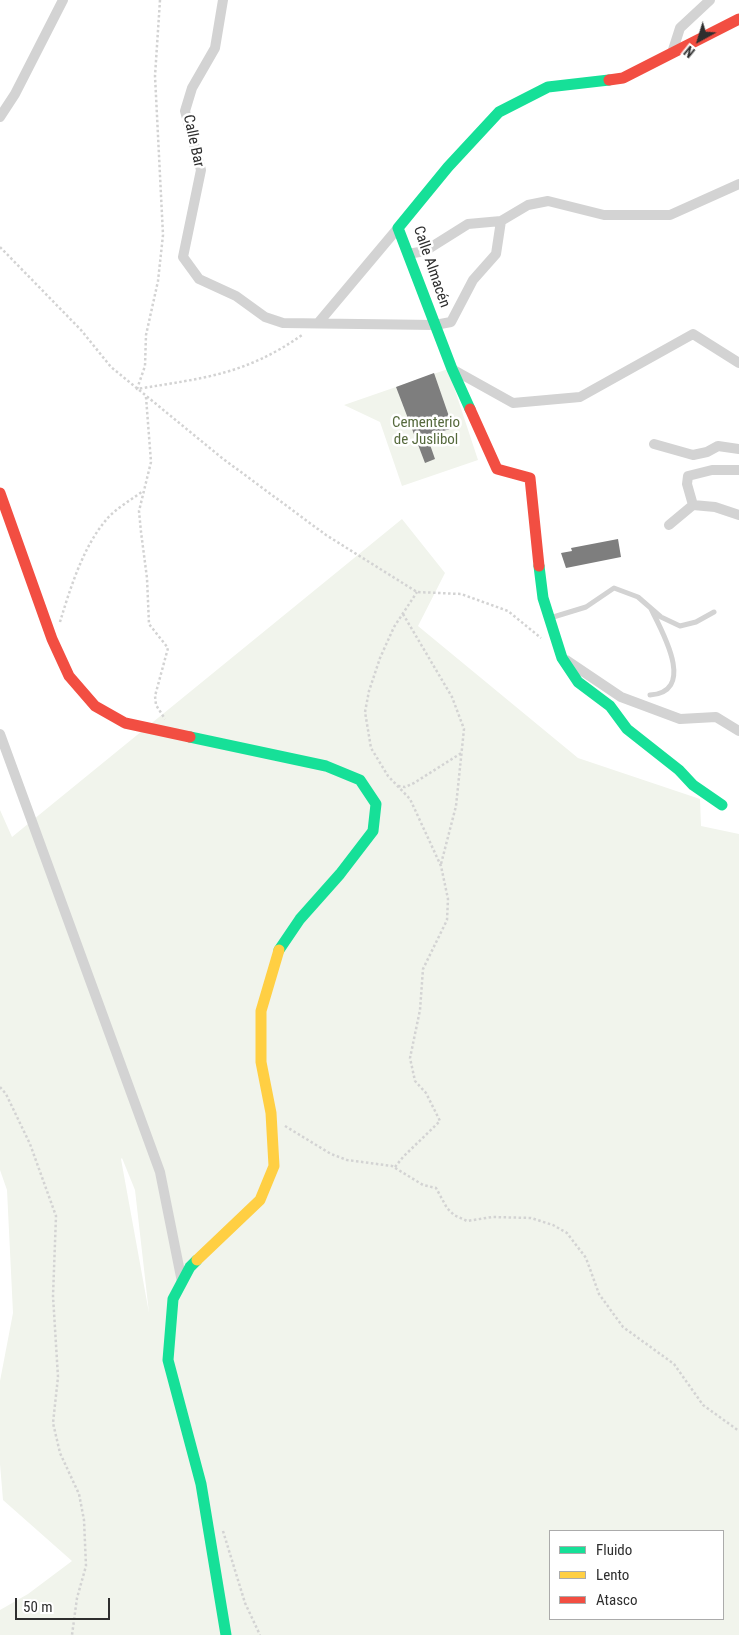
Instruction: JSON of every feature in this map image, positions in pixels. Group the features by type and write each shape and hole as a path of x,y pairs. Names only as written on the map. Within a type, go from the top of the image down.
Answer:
{"street":[{"path":"0,117 15,94 63,0"},
{"name":"Calle Bar","path":"223,0 215,48 192,88 185,111 201,170 183,257 199,279 236,296 265,317 283,324 319,322"},
{"path":"672,53 680,28 710,0"},
{"name":"Calle Almacén","path":"722,806 693,785 679,770 627,729 610,706 578,682 562,658 543,598 530,478 497,469 452,369 398,228 498,112 548,87 624,78 739,19"},
{"path":"408,254 425,251 468,224 501,221 528,205 548,202 604,215 670,215 739,184"},
{"path":"319,322 435,325 451,322 473,280 496,254 501,221"},
{"path":"319,322 398,228"},
{"path":"452,369 513,403 580,397 693,334 739,363"},
{"path":"654,444 693,455 707,452 718,446 739,450"},
{"path":"693,504 687,484 688,476 712,470 739,470"},
{"path":"0,493 52,639 69,676 95,706 125,723 326,766 360,780 376,804 373,831 340,874 300,919 279,950 261,1011 261,1062 272,1121 274,1166 260,1200 190,1267 173,1299 168,1360 201,1484 226,1635"},
{"path":"669,525 693,504 715,507 739,516"},
{"path":"562,658 621,697 680,719 716,717 739,731"},
{"path":"0,734 8,751 160,1172 182,1282"}],"lane":[{"path":"550,618 586,608 614,588 638,597 672,624 680,626 696,622 714,612"},
{"path":"650,607 666,639 673,659 673,675 668,688 663,693 650,695"}],"path":[{"path":"137,389 145,366 146,335 158,281 163,235 163,197 155,76 160,0"},
{"path":"0,247 81,330 111,368 222,458 326,535 417,592 461,594 508,611 543,639"},
{"path":"137,389 228,373 259,362 303,334"},
{"path":"146,397 151,462 139,511 147,578 149,624 168,648 155,696 156,706 174,734"},
{"path":"52,639 58,629 84,558 106,519 144,490"},
{"path":"395,1168 402,1157 440,1120 426,1093 415,1081 410,1058 420,1010 423,969 447,920 448,899 441,866 410,800 382,769 371,748 365,712 369,691 380,658 417,592"},
{"path":"403,614 452,696 464,729 464,752 456,806 441,866"},
{"path":"397,786 405,787 414,783 464,752"},
{"path":"0,1087 6,1094 30,1144 56,1216 52,1296 58,1376 53,1423 60,1453 79,1494 84,1520 86,1566 72,1635"},
{"path":"272,1121 284,1125 331,1154 347,1160 395,1168 423,1185 436,1188 447,1208 454,1215 467,1221 492,1217 531,1218 553,1225 567,1234 586,1258 599,1294 622,1327 674,1364 703,1404 739,1431"},
{"path":"222,1529 246,1603 260,1635"}],"green space":[{"name":"Cementerio de Juslibol","path":"448,369 478,460 402,486 380,422 344,405"},
{"path":"402,519 445,573 418,626 578,758 700,799 701,826 739,834 739,1635 0,1635 0,1610 28,1594 72,1561 3,1500 0,1464 0,1381 13,1313 7,1190 0,1170 0,810 12,837","holes":["122,1158 135,1190 149,1313"]}],"building":[{"path":"434,373 453,428 427,436 435,459 425,463 396,387"},
{"path":"618,539 621,557 566,568 561,553 572,551 571,548"}],"traffic: fast":[{"path":"470,409 452,369 398,228 448,167 499,112 548,87 609,80"},
{"path":"539,566 543,598 562,658 578,682 610,706 627,729 679,770 693,785 722,805"},
{"path":"190,737 326,766 360,780 376,804 373,831 340,874 300,919 279,950"},
{"path":"197,1260 190,1267 173,1299 168,1360 201,1484 226,1635"}],"traffic: slow":[{"path":"197,1260 260,1200 274,1166 271,1113 261,1062 261,1011 279,950"}],"traffic: jam":[{"path":"609,80 623,78 739,19"},
{"path":"470,409 497,469 530,478 539,566"},
{"path":"0,493 52,639 69,676 95,706 125,723 190,737"}]}
